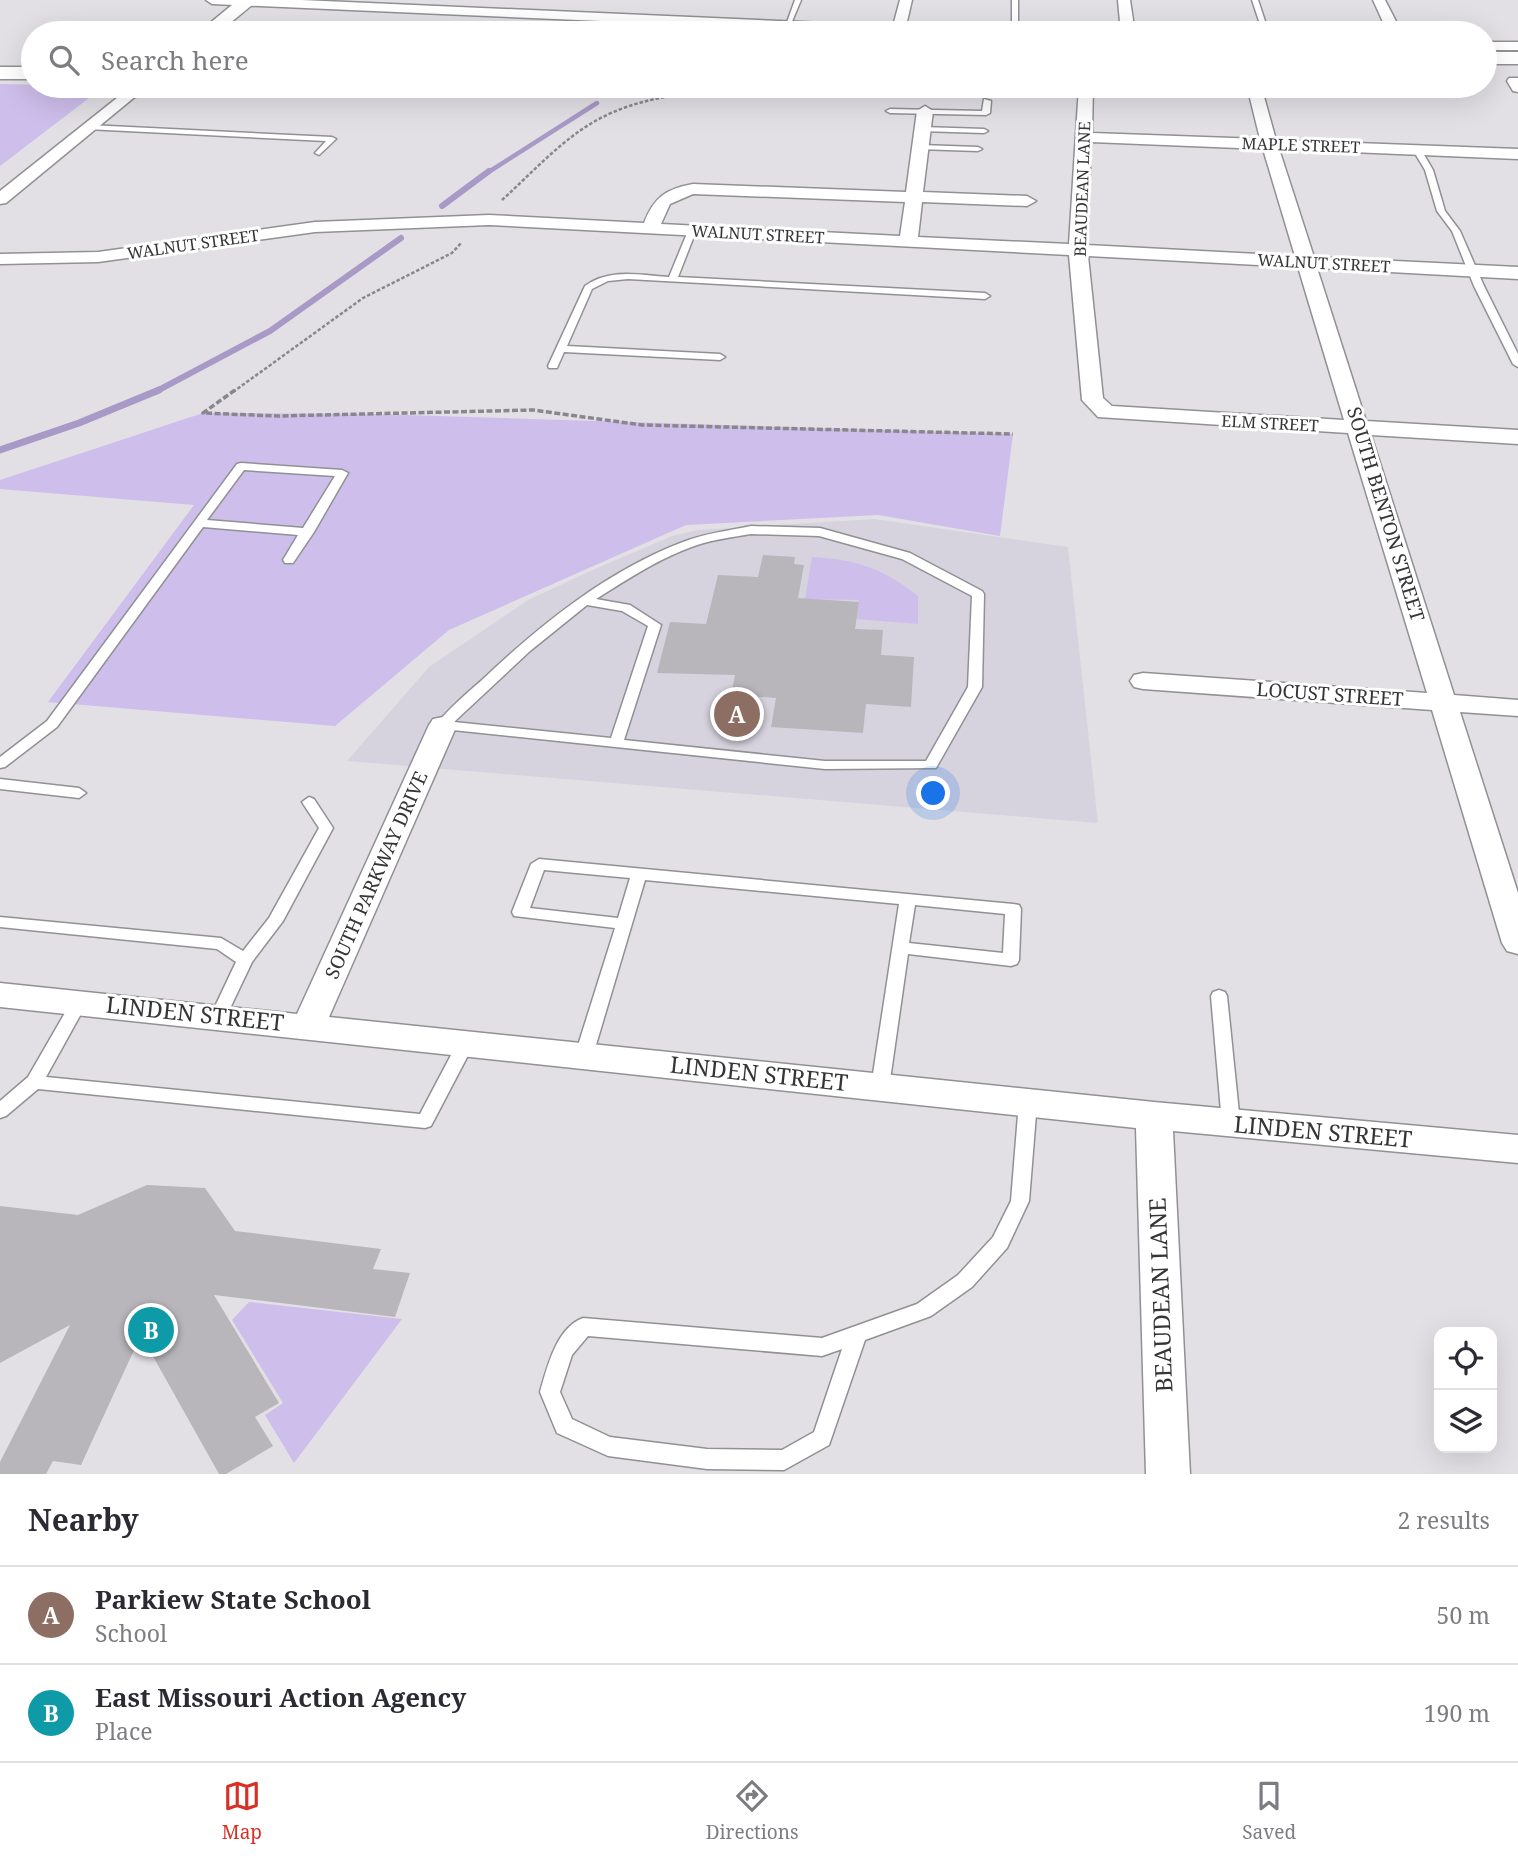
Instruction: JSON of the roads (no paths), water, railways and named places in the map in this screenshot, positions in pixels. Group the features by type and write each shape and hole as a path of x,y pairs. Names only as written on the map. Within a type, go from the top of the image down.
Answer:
{"main road":[{"path":"222,21 248,1"},
{"path":"1497,58 1518,58"},
{"path":"0,65 21,65"},
{"path":"1497,71 1517,79"},
{"path":"0,73 21,73"}],"street":[{"path":"212,0 681,14 756,21"},
{"path":"901,21 906,0"},
{"path":"1124,0 1127,21"},
{"path":"1379,0 1389,21"},
{"path":"1497,46 1518,46"},
{"path":"0,199 121,98"},
{"name":"BEAUDEAN LANE","path":"1085,98 1078,252 1093,400 1106,412"},
{"name":"SOUTH BENTON STREET","path":"1257,98 1518,943"},
{"path":"908,243 925,111"},
{"name":"MAPLE STREET","path":"1083,137 1518,154"},
{"path":"650,229 661,200 672,193 693,189 1027,201"},
{"name":"WALNUT STREET","path":"0,259 98,257 315,227 489,220 1518,273"},
{"name":"ELM STREET","path":"1106,412 1518,437"},
{"name":"LOCUST STREET","path":"1143,681 1518,708"},
{"name":"SOUTH PARKWAY DRIVE","path":"309,1026 443,725"},
{"name":"LINDEN STREET","path":"0,995 1154,1116 1518,1149"},
{"name":"BEAUDEAN LANE","path":"1154,1116 1168,1474"}],"lane":[{"path":"789,21 798,0"},
{"path":"1015,0 1015,21"},
{"path":"1255,0 1262,21"},
{"path":"890,111 986,113 987,101"},
{"path":"89,127 332,139 319,153"},
{"path":"923,129 984,131"},
{"path":"920,147 978,149"},
{"path":"1417,150 1429,170 1441,211 1456,230 1518,364"},
{"path":"672,280 692,231"},
{"path":"553,366 588,288 595,281 620,277 985,296"},
{"path":"561,349 720,357"},
{"path":"0,764 52,724 241,466 342,472 308,532 289,559"},
{"path":"200,523 308,532"},
{"path":"751,530 820,532 906,556 978,594 975,687 931,765 825,765 443,725 492,676 583,601 684,545 751,530"},
{"path":"583,601 626,608 655,625 616,743"},
{"path":"0,784 79,793"},
{"path":"218,1017 245,960 275,921 326,828 309,803"},
{"path":"624,924 520,912 539,864 1013,909 1011,960 901,948"},
{"path":"584,1055 639,874"},
{"path":"880,1087 908,898"},
{"path":"0,922 221,944 245,960"},
{"path":"1219,996 1231,1123"},
{"path":"0,1111 34,1082 79,1003"},
{"path":"34,1082 425,1121 466,1042"},
{"path":"856,1336 822,1438 784,1460 707,1459 608,1446 564,1426 550,1392 563,1351 583,1327 822,1347 924,1310 965,1281 1000,1242 1020,1201 1028,1102"}],"waterway":[{"path":"487,173 597,103"},
{"path":"442,206 489,171"},
{"path":"158,390 270,331 401,238"},
{"path":"0,450 79,423 158,390"}],"place":[{"name":"Parkiew State School","path":"737,714"},
{"name":"East Missouri Action Agency","path":"151,1330"}]}
